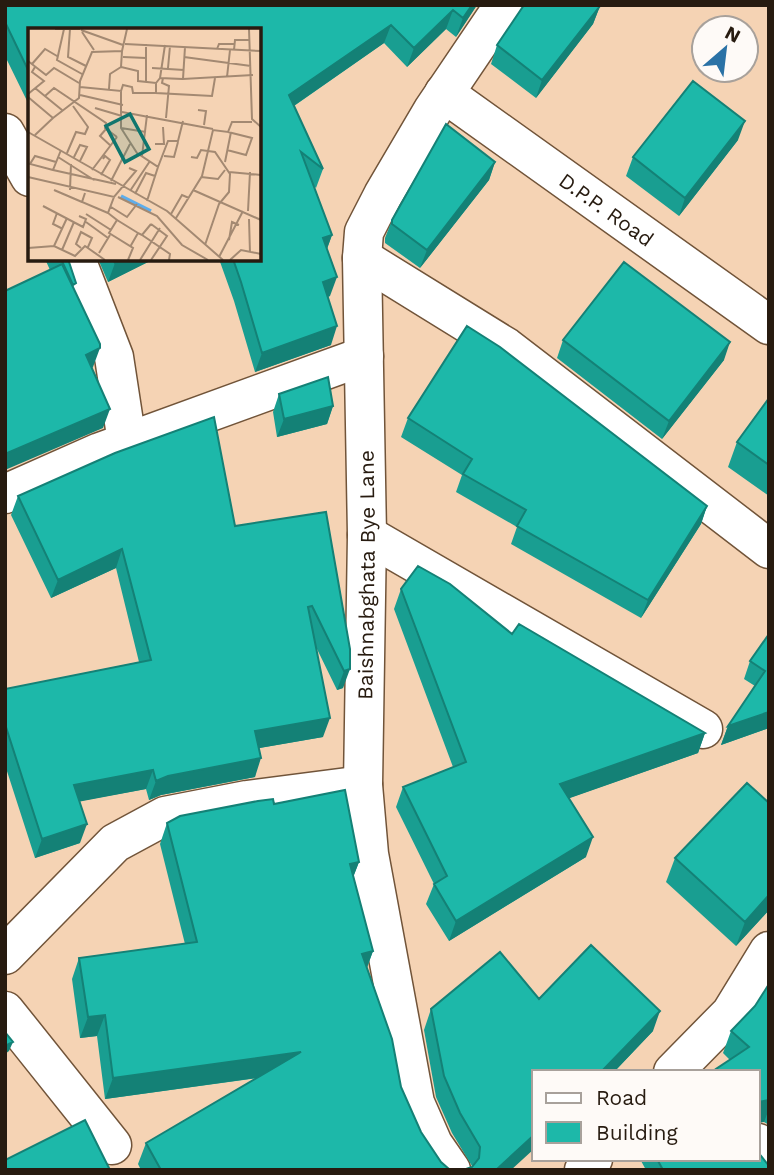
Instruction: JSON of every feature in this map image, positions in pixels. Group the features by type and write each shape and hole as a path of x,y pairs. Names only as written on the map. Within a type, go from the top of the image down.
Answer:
{"street":[{"name":"Baishnabghata Bye Lane","path":"451,1170 433,1144 415,1103 369,854 363,785 367,534 362,258 364,232 444,93 504,5"},
{"name":"D.P.P. Road","path":"444,93 769,325"},
{"path":"5,133 28,173"},
{"path":"362,258 506,347 769,549"},
{"path":"77,261 114,357 127,442"},
{"path":"5,494 127,442 363,356"},
{"path":"367,534 703,729"},
{"path":"5,955 115,843 165,816 247,800 363,785"},
{"path":"686,1067 731,1013 769,951"},
{"path":"5,1011 112,1144"}],"building":[{"path":"5,5 472,5 463,18 453,10 414,48 391,25 289,95 323,169 301,152 332,235 323,238 337,277 323,282 337,326 262,353 234,261 261,261 261,28 28,28 28,70 5,22"},
{"path":"524,5 600,6 542,80 497,45"},
{"path":"691,84 697,84 745,121 685,198 633,157"},
{"path":"446,124 495,162 427,250 392,224 392,220"},
{"path":"62,261 69,261 76,283 73,285"},
{"path":"624,262 730,342 669,421 563,340"},
{"path":"62,264 100,344 100,348 86,355 110,409 5,454 5,291"},
{"path":"467,326 500,347 707,506 648,600 517,526 526,510 463,474 472,459 408,418"},
{"path":"328,377 333,406 284,419 279,394"},
{"path":"769,398 769,465 737,442"},
{"path":"214,417 235,526 326,512 350,649 350,669 344,671 312,606 308,607 330,718 255,731 261,758 168,776 156,781 153,770 74,785 87,824 42,839 5,724 5,689 151,660 122,549 58,580 18,496 115,453"},
{"path":"418,566 450,584 512,634 519,624 705,733 560,784 593,837 456,921 434,884 447,876 403,787 466,762 401,589"},
{"path":"769,634 769,712 728,726 765,671 750,661"},
{"path":"747,783 769,803 769,895 745,922 675,858"},
{"path":"345,790 359,862 350,864 373,951 362,954 392,1039 401,1087 421,1132 441,1162 454,1170 161,1170 146,1143 301,1052 113,1078 105,1015 88,1017 79,958 197,942 167,823 180,816 258,801 273,799 274,804"},
{"path":"591,945 660,1011 603,1070 532,1070 532,1137 496,1170 463,1170 472,1167 479,1158 480,1147 460,1113 444,1076 431,1009 500,952 539,999"},
{"path":"769,984 769,1100 760,1102 760,1070 716,1069 749,1047 731,1031 755,1006"},
{"path":"5,1032 13,1042 5,1046"},
{"path":"85,1120 110,1170 5,1170 5,1160"},
{"path":"760,1155 769,1166 769,1170 663,1170 658,1161 760,1161"}]}
